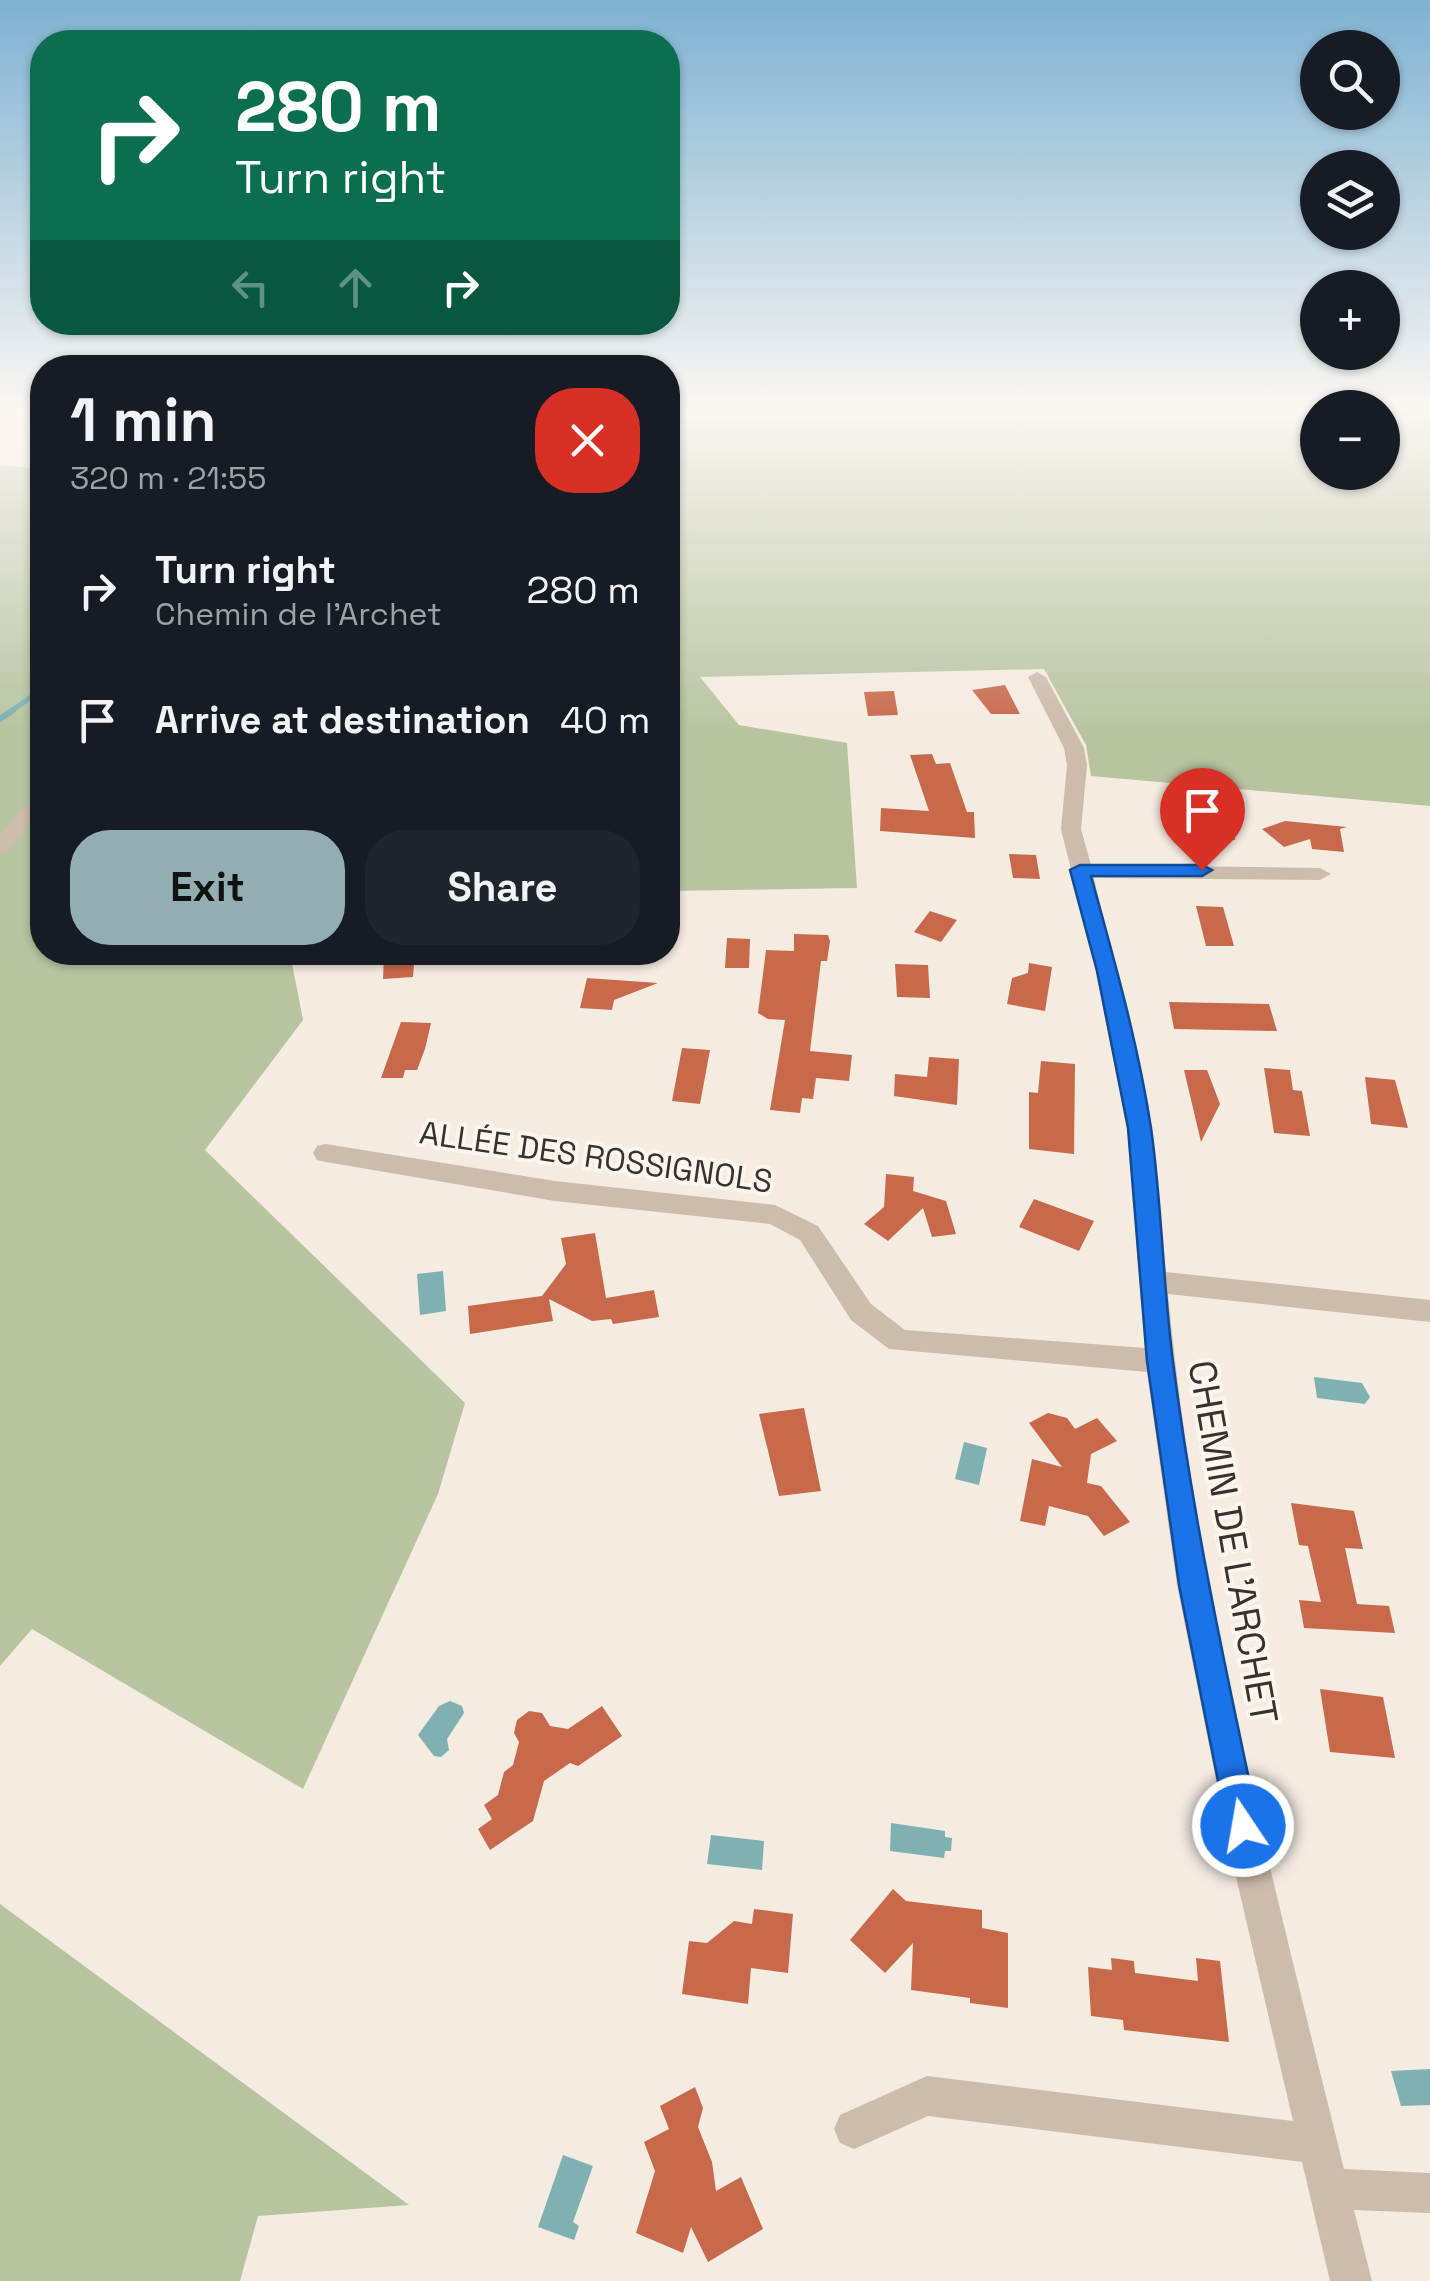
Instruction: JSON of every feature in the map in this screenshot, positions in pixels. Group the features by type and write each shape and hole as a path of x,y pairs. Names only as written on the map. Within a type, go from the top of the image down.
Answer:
{"street":[{"name":"CHEMIN DE L'ARCHET","path":"1037,677 1074,748 1071,830 1108,971 1139,1128 1156,1282 1160,1361 1197,1604 1250,1860 1351,2281"},
{"path":"0,848 30,811"},
{"path":"1080,870 1320,874"},
{"name":"ALLÉE DES ROSSIGNOLS","path":"326,1153 555,1191 774,1215 808,1233 861,1312 899,1341 1160,1361"},
{"path":"1156,1282 1430,1311"},
{"path":"854,2128 927,2096 1319,2144"},
{"path":"1329,2189 1430,2193"}],"green space":[{"path":"0,519 30,519 30,965 292,965 303,1020 205,1150 465,1403 438,1494 303,1789 32,1629 0,1666"},
{"path":"680,519 1430,519 1430,806 1091,776 1086,745 1044,669 700,677 739,725 847,743 857,888 680,891"},
{"path":"0,1904 409,2205 258,2216 240,2281 0,2281"}],"water":[{"path":"443,1271 446,1311 420,1315 417,1274"},
{"path":"1314,1377 1362,1383 1370,1397 1365,1404 1317,1398"},
{"path":"964,1442 987,1448 979,1485 955,1479"},
{"path":"450,1701 462,1706 464,1713 447,1739 449,1750 441,1757 434,1756 418,1735 439,1706"},
{"path":"891,1823 945,1831 945,1837 952,1838 951,1851 945,1851 944,1858 890,1851"},
{"path":"711,1835 764,1841 762,1870 707,1864"},
{"path":"1430,2069 1430,2105 1401,2106 1391,2071"},
{"path":"563,2155 593,2166 573,2222 579,2226 574,2240 538,2227"}],"building":[{"path":"1005,685 1020,714 991,714 972,690"},
{"path":"894,691 898,715 868,716 864,692"},
{"path":"932,754 936,764 950,763 967,812 974,812 975,838 880,831 881,808 929,811 910,755"},
{"path":"1205,816 1231,818 1235,840 1208,838"},
{"path":"1285,821 1347,827 1340,829 1344,852 1312,849 1310,839 1284,847 1262,829"},
{"path":"1009,854 1036,855 1040,879 1013,878"},
{"path":"1196,906 1223,907 1234,946 1206,946"},
{"path":"930,911 957,920 941,942 914,932"},
{"path":"794,934 828,935 830,941 827,961 821,961 810,1051 852,1055 849,1081 816,1078 813,1099 802,1098 800,1113 770,1110 785,1020 768,1019 758,1013 766,950 794,951"},
{"path":"727,938 750,939 749,968 725,968"},
{"path":"1029,963 1052,967 1045,1011 1007,1004 1012,978 1028,973"},
{"path":"895,964 928,965 930,998 897,997"},
{"path":"384,965 414,965 413,977 383,979"},
{"path":"587,978 658,983 614,1000 612,1010 580,1008"},
{"path":"1169,1002 1269,1004 1277,1031 1174,1029"},
{"path":"401,1022 431,1023 425,1049 417,1070 405,1070 403,1078 381,1078"},
{"path":"682,1048 710,1050 700,1104 672,1101"},
{"path":"929,1057 959,1059 957,1105 894,1096 895,1074 927,1077"},
{"path":"1041,1061 1075,1064 1074,1154 1029,1149 1029,1092 1038,1093"},
{"path":"1264,1068 1290,1070 1293,1090 1302,1091 1310,1136 1274,1133"},
{"path":"1184,1070 1207,1070 1220,1104 1201,1142"},
{"path":"1365,1077 1395,1080 1408,1128 1371,1124"},
{"path":"886,1174 914,1177 913,1191 946,1201 956,1234 932,1237 923,1208 888,1241 864,1224 884,1207"},
{"path":"1034,1199 1094,1221 1079,1251 1019,1227"},
{"path":"595,1233 606,1298 654,1290 659,1317 613,1324 611,1319 592,1321 549,1299 553,1321 470,1334 468,1306 542,1296 566,1264 561,1238"},
{"path":"804,1408 821,1491 779,1496 759,1414"},
{"path":"1048,1413 1067,1418 1075,1429 1097,1418 1117,1441 1091,1454 1087,1483 1101,1486 1130,1522 1104,1536 1088,1516 1049,1506 1045,1526 1020,1521 1032,1459 1062,1467 1029,1423"},
{"path":"1291,1503 1354,1511 1363,1549 1345,1548 1357,1604 1389,1606 1395,1633 1304,1628 1299,1600 1321,1602 1308,1546 1299,1545"},
{"path":"1320,1689 1383,1697 1395,1758 1330,1752"},
{"path":"602,1706 622,1736 578,1766 570,1763 544,1781 533,1821 490,1850 478,1829 492,1819 484,1805 498,1795 504,1772 513,1765 519,1742 514,1733 517,1720 529,1711 542,1713 550,1726 568,1729"},
{"path":"893,1889 906,1901 982,1910 982,1928 1008,1933 1008,2008 911,1990 913,1943 885,1973 850,1940"},
{"path":"754,1909 793,1914 788,1973 751,1968 748,2004 682,1994 689,1941 707,1943 734,1921 752,1924"},
{"path":"1111,1958 1134,1961 1135,1973 1198,1981 1196,1958 1220,1961 1229,2042 1124,2030 1123,2020 1091,2016 1088,1967 1112,1970"},
{"path":"695,2087 703,2108 698,2127 712,2162 716,2191 741,2177 763,2229 708,2262 691,2227 683,2253 636,2233 655,2171 644,2142 669,2129 660,2106"}],"waterway":[{"path":"10,712 30,698"},
{"path":"0,719 13,710"}],"route":[{"path":"1202,870 1080,870 1108,971 1139,1128 1154,1260 1160,1361 1179,1493 1193,1585 1243,1826"}]}
